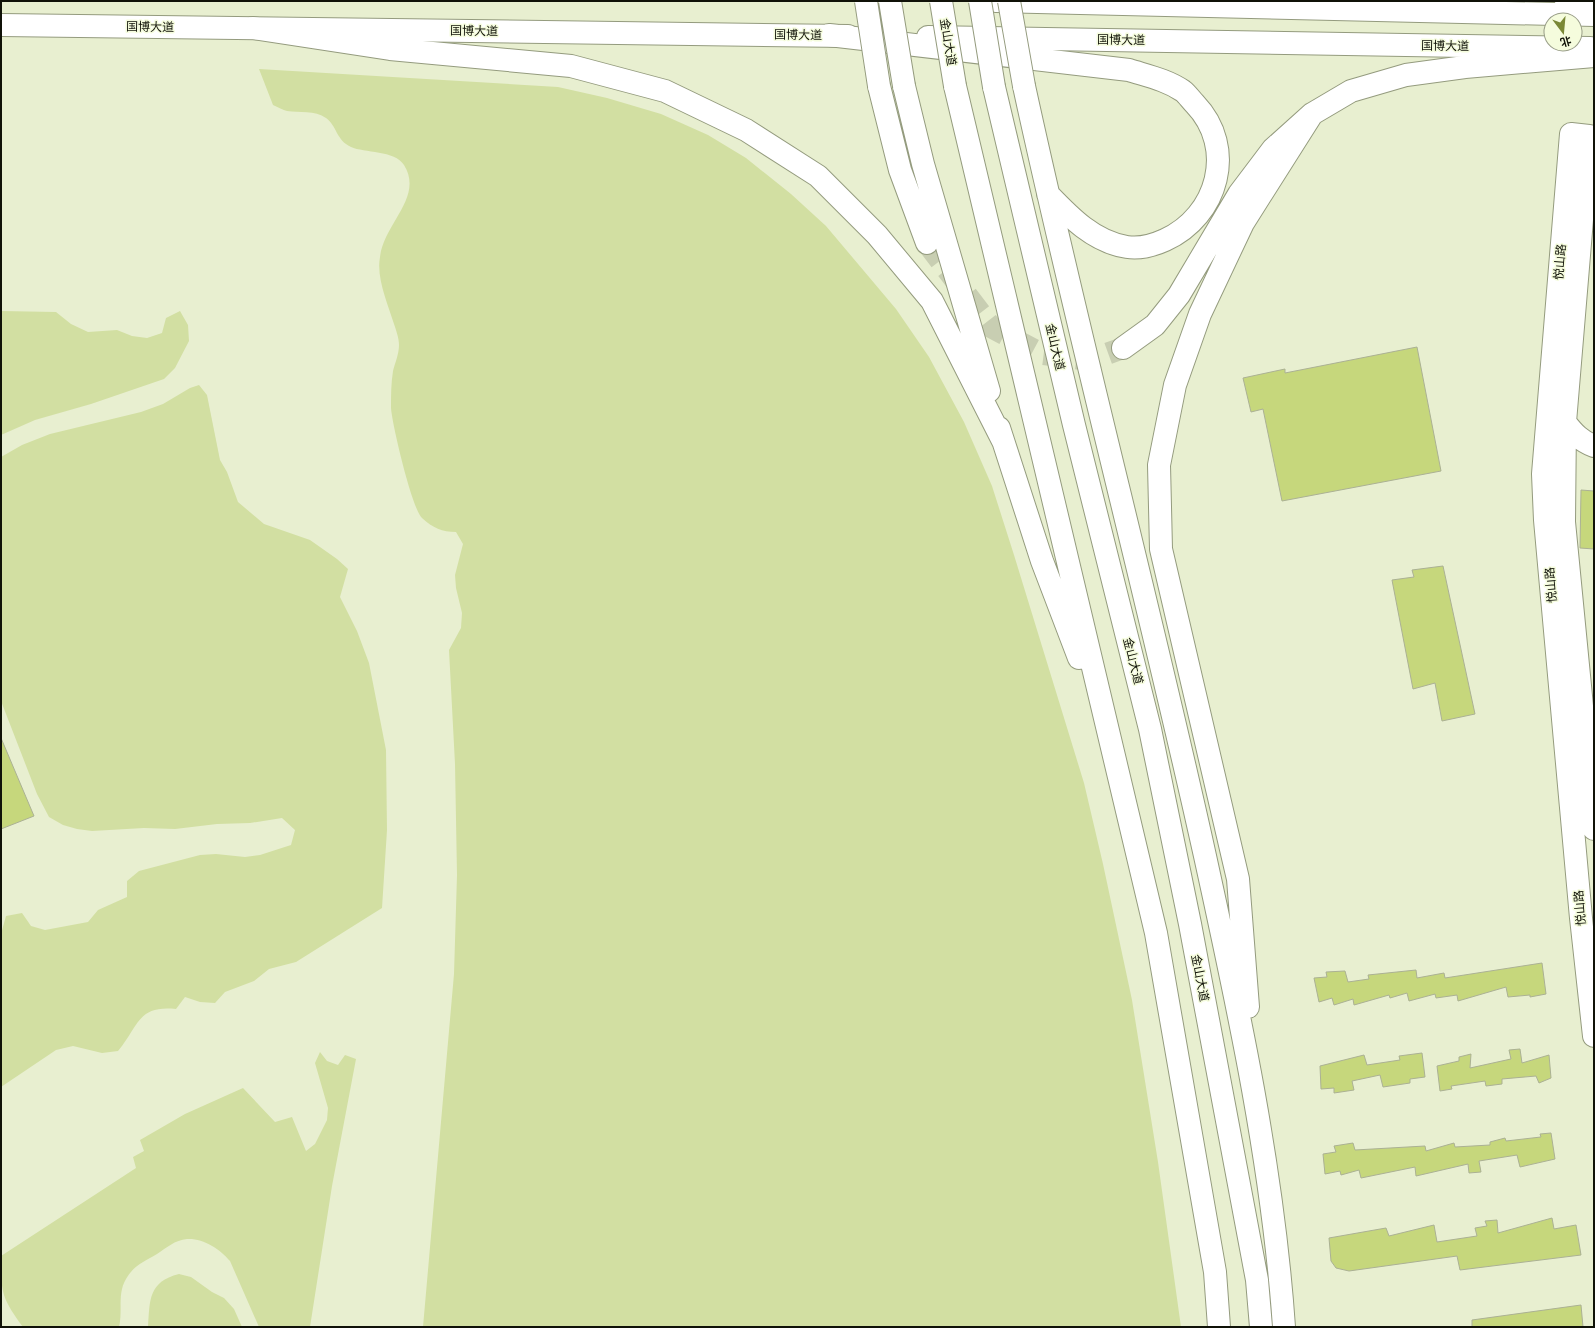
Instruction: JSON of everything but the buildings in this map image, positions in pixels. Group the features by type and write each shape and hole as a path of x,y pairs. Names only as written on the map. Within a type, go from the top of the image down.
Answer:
{"main road":[{"path":"866,1 879,86 900,170 927,243"},
{"path":"890,1 904,86 923,164 1003,441 1042,561 1110,739"},
{"name":"金山大道","path":"941,1 955,86 1156,933 1215,1272 1219,1327"},
{"name":"金山大道","path":"980,1 994,87 1074,425 1150,730 1190,924 1257,1280 1261,1327"},
{"path":"996,1 1594,15"},
{"path":"1009,1 1024,86 1047,193 1173,711 1218,917 1256,1104 1280,1260 1284,1327"},
{"path":"1566,1 1594,7"},
{"name":"国博大道","path":"1,25 829,35 1594,48"},
{"path":"252,28 390,49 571,66 666,91 746,130 818,176 877,235 932,301 1003,441"},
{"path":"829,35 1129,70 1162,80 1183,92 1205,115 1219,148 1217,179 1203,210 1177,234 1152,246 1127,247 1099,237 1071,219 1047,193"},
{"path":"1123,348 1155,325 1179,295 1239,194 1273,149 1312,114 1351,91 1406,75 1465,67 1594,56"},
{"path":"1256,1104 1238,879 1161,549 1158,465 1175,385 1200,314 1243,223 1312,114"},
{"name":"悦山路","path":"1594,829 1564,522 1565,422 1580,135 1543,474 1545,520 1586,893 1594,1036"},
{"path":"1565,422 1574,434 1584,443 1594,446"},
{"path":"1564,474 1575,461 1594,453"}],"green space":[{"path":"259,69 558,87 607,98 661,114 708,135 746,158 791,194 826,226 896,309 929,357 964,422 992,486 1084,783 1132,1000 1158,1162 1181,1327 423,1327 454,974 457,875 455,764 449,650 461,628 462,613 456,588 455,575 463,544 456,532 446,531 434,527 422,518 418,511 403,466 392,417 392,380 399,342 383,291 379,265 383,245 401,210 409,188 409,177 404,165 400,160 387,154 357,149 346,144 339,137 330,121 322,115 287,111 273,105"},
{"path":"1,311 56,312 71,324 88,332 117,330 132,336 147,338 162,333 166,318 180,311 188,325 189,341 175,368 164,379 91,404 35,420 1,435"},
{"path":"199,385 207,395 220,460 227,472 238,502 264,524 310,540 337,559 348,569 340,597 357,631 369,663 386,750 387,830 382,908 296,962 269,969 254,981 225,992 215,1003 200,1002 185,997 176,1009 153,1010 140,1019 118,1051 102,1053 73,1046 56,1050 1,1087 1,934 6,916 22,913 31,926 45,930 88,922 98,910 127,897 127,881 139,871 200,855 216,854 245,857 260,855 291,845 295,830 282,818 250,823 217,824 175,829 144,828 92,831 63,825 49,817 37,794 1,701 1,457 22,445 50,434 141,412 163,404 190,388"},
{"path":"320,1052 327,1061 338,1065 345,1055 356,1059 332,1186 310,1327 259,1327 230,1261 211,1245 199,1240 187,1239 171,1245 132,1270 123,1285 119,1327 23,1327 6,1301 1,1278 1,1256 136,1168 133,1157 144,1151 140,1140 185,1114 243,1088 275,1122 292,1117 306,1151 315,1144 327,1120 328,1108 315,1063"},
{"path":"179,1274 191,1277 212,1292 224,1298 234,1309 242,1327 148,1327 149,1308 156,1287 169,1277"}],"tunnel":[{"path":"927,243 991,327 1042,354 1090,360 1123,348"}]}
